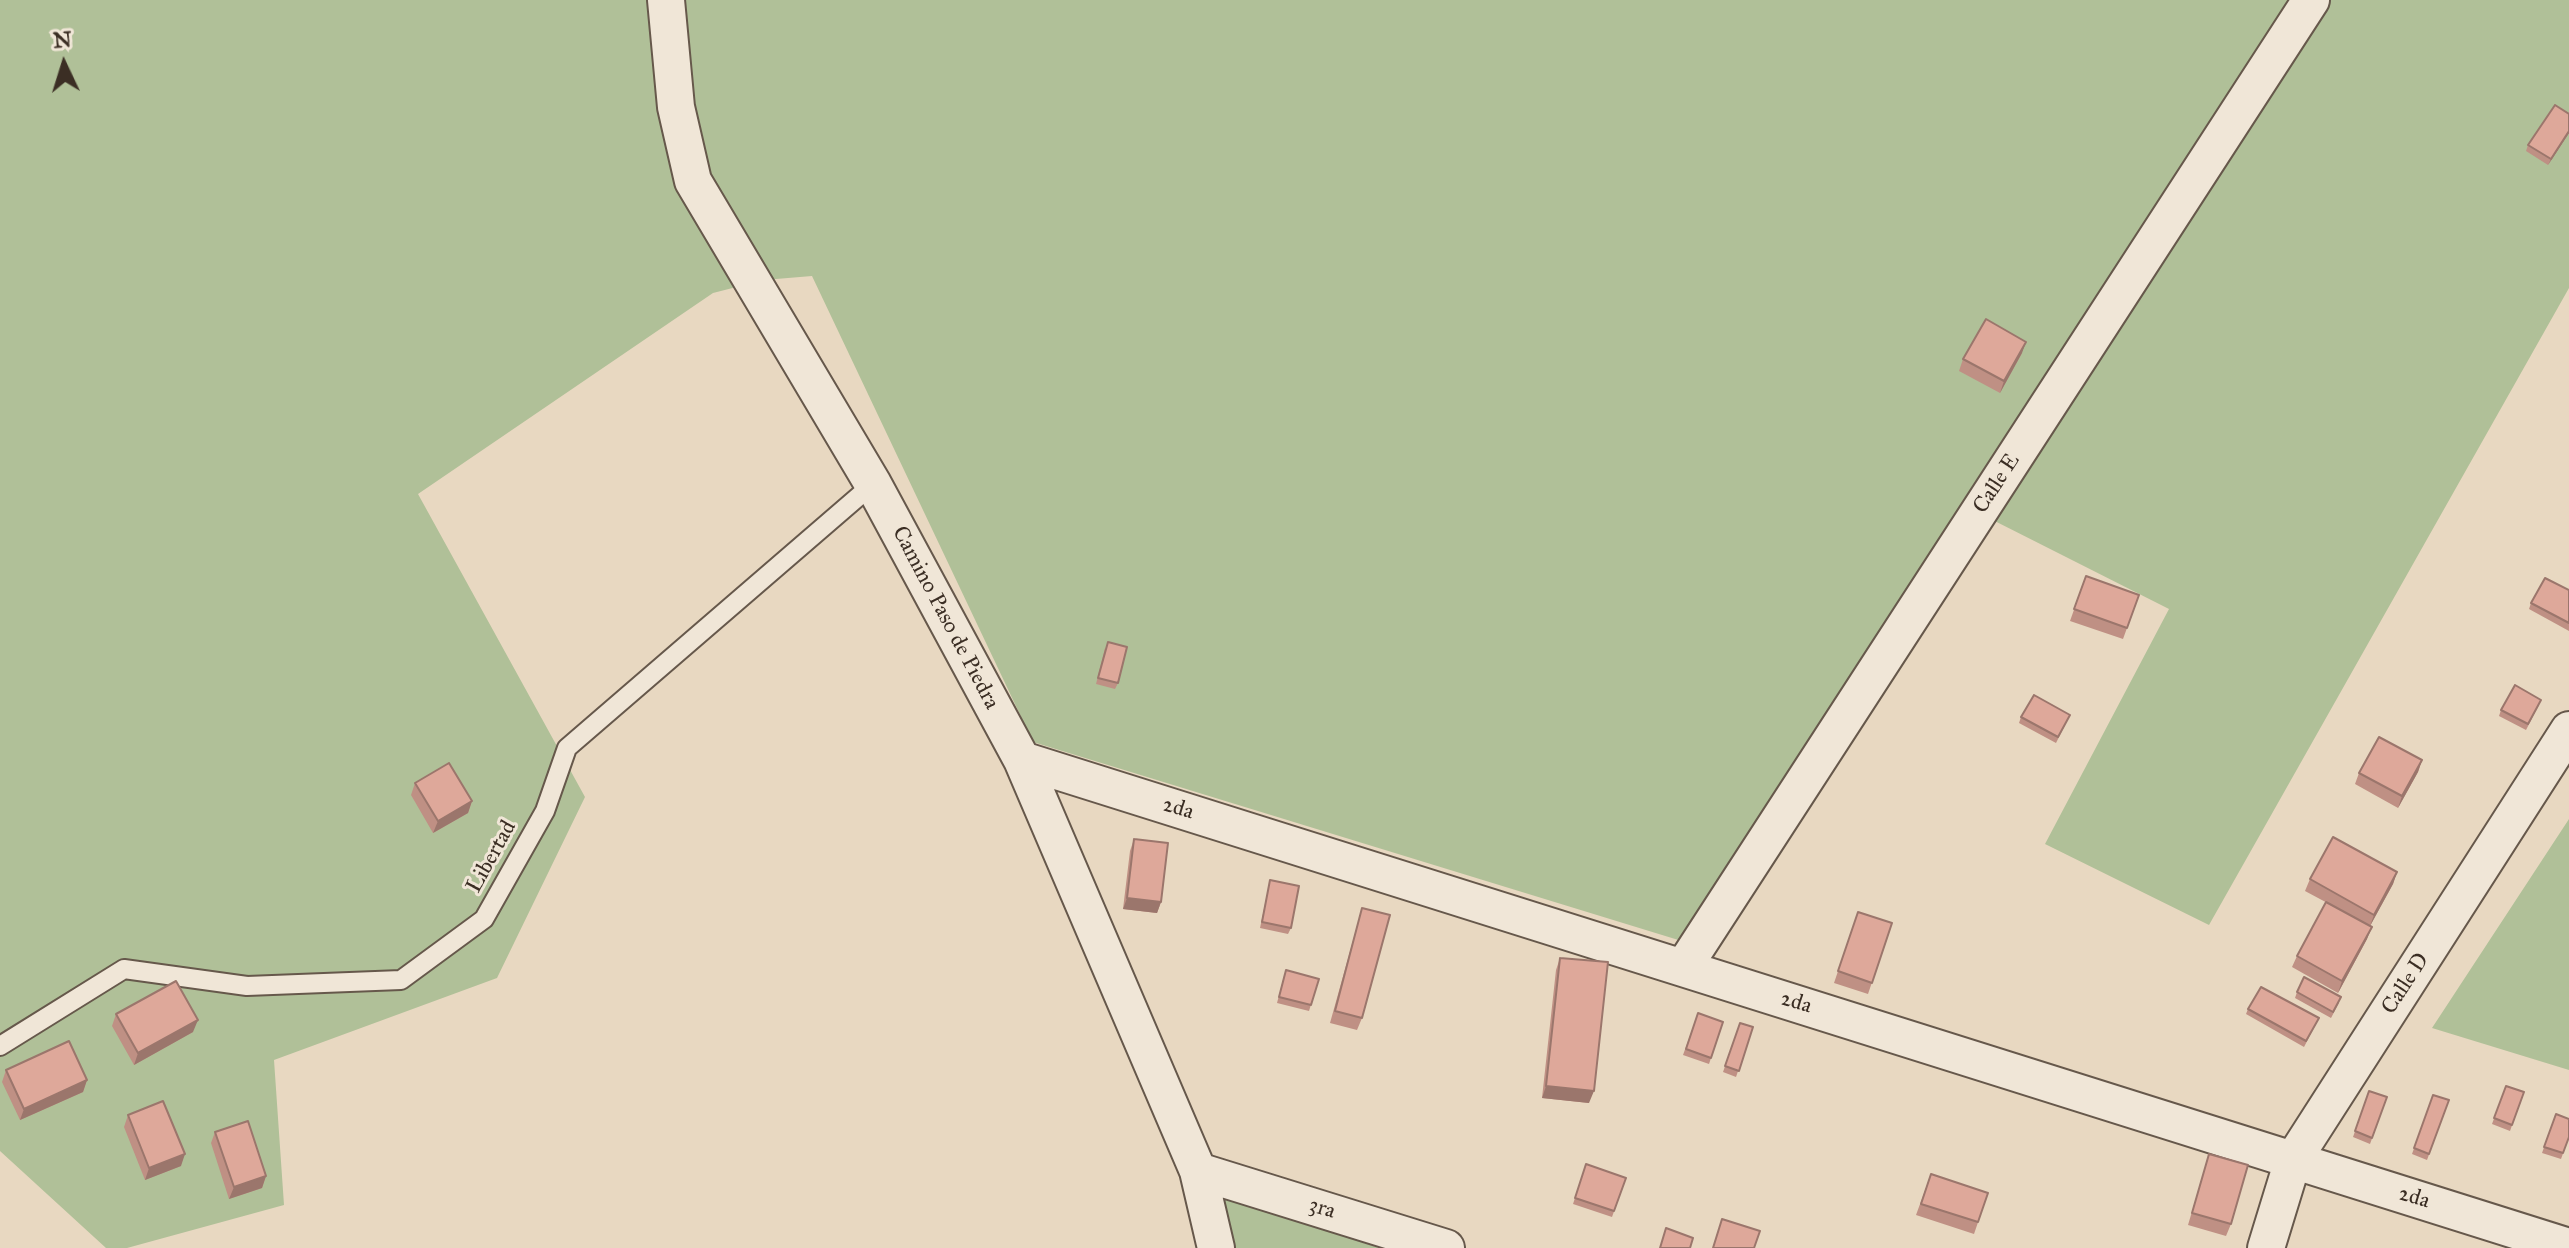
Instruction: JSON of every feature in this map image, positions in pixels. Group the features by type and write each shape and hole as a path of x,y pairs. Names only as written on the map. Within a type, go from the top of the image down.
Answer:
{"street":[{"name":"Camino Paso de Piedra","path":"666,0 676,107 693,181 873,484 1022,760 1198,1171 1216,1248"},
{"name":"Calle E","path":"1683,968 2311,0"},
{"name":"Calle D","path":"2266,1248 2293,1160 2569,730"},
{"name":"2da","path":"1022,760 2569,1247"},
{"name":"3ra","path":"1198,1171 1446,1248"}],"lane":[{"name":"Libertad","path":"0,1046 124,969 247,986 401,980 484,919 545,811 567,748 873,484"}],"green space":[{"path":"0,0 2569,0 2569,288 2209,925 2045,844 2169,609 1961,504 1711,950 1033,742 812,276 764,280 713,293 418,494 585,797 497,978 274,1060 284,1205 127,1248 106,1248 0,1151"},
{"path":"2569,819 2569,1070 2432,1028"},
{"path":"1198,1183 1379,1248 1207,1248"}],"building":[{"path":"2555,105 2569,114 2569,131 2551,159 2528,145"},
{"path":"1986,319 2026,342 2004,381 1963,359"},
{"path":"2086,576 2139,595 2127,628 2074,609"},
{"path":"2545,578 2569,590 2569,623 2531,603"},
{"path":"1108,642 1127,647 1118,683 1098,678"},
{"path":"2515,685 2541,700 2528,724 2501,710"},
{"path":"2034,695 2070,715 2058,737 2021,717"},
{"path":"2379,737 2422,760 2402,796 2359,773"},
{"path":"449,763 472,801 438,821 415,783"},
{"path":"2333,837 2397,872 2374,915 2310,879"},
{"path":"1134,839 1168,843 1161,902 1127,898"},
{"path":"1270,880 1299,886 1291,928 1262,922"},
{"path":"2326,902 2372,927 2342,981 2297,956"},
{"path":"1362,908 1390,915 1362,1018 1335,1011"},
{"path":"1858,912 1892,923 1872,983 1838,971"},
{"path":"1560,958 1608,962 1594,1091 1546,1086"},
{"path":"1286,970 1319,979 1311,1005 1279,997"},
{"path":"2304,977 2341,997 2333,1012 2297,992"},
{"path":"176,981 198,1020 138,1053 116,1014"},
{"path":"2261,987 2319,1018 2306,1041 2248,1009"},
{"path":"1698,1013 1723,1022 1711,1058 1686,1049"},
{"path":"1740,1023 1753,1027 1739,1071 1725,1066"},
{"path":"69,1041 87,1080 24,1109 6,1070"},
{"path":"2506,1086 2524,1092 2512,1125 2494,1118"},
{"path":"2369,1091 2387,1097 2372,1138 2355,1131"},
{"path":"2433,1095 2449,1100 2429,1154 2414,1148"},
{"path":"163,1101 185,1154 149,1168 128,1115"},
{"path":"2556,1114 2569,1119 2569,1137 2563,1153 2544,1147"},
{"path":"248,1121 266,1176 234,1187 215,1132"},
{"path":"2209,1154 2248,1165 2231,1224 2192,1213"},
{"path":"1586,1164 1626,1178 1614,1211 1575,1198"},
{"path":"1931,1174 1988,1193 1978,1222 1921,1204"},
{"path":"1722,1219 1760,1231 1754,1248 1713,1248"},
{"path":"1666,1228 1693,1238 1690,1248 1660,1248"}]}
